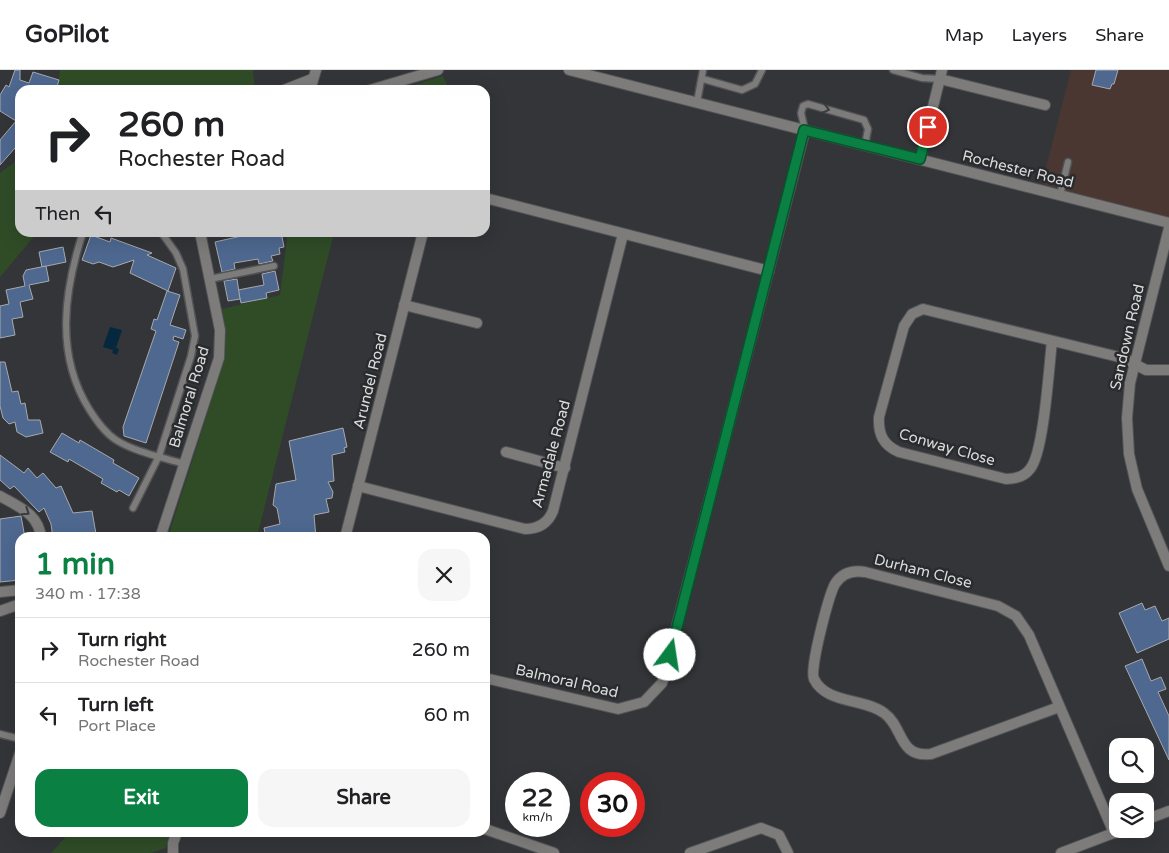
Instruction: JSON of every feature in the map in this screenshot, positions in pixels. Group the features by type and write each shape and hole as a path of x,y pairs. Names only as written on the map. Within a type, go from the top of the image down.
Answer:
{"street":[{"path":"387,85 438,70"},
{"name":"Rochester Road","path":"569,70 1169,223"},
{"path":"293,85 314,74"},
{"path":"920,159 941,74 1045,105"},
{"name":"Balmoral Road","path":"490,679 609,709 636,706 657,690 666,674 804,130"},
{"path":"490,199 769,271"},
{"name":"Sandown Road","path":"1169,228 1135,364 1128,400 1129,454 1140,498 1169,566"},
{"name":"Armadale Road","path":"358,486 532,529 544,523 551,515 564,468 623,234"},
{"name":"Balmoral Road","path":"162,532 219,358 220,330 204,237"},
{"name":"Arundel Road","path":"346,532 422,237"},
{"path":"404,305 476,323"},
{"name":"Conway Close","path":"1052,341 1039,445 1034,464 1024,475 1006,479 898,452 886,444 882,437 879,417 904,326 912,314 923,309 930,309 1123,358 1146,370 1169,370"},
{"path":"506,452 564,468"},
{"path":"0,496 35,519 40,526 40,532"},
{"name":"Durham Close","path":"1059,708 931,754 914,752 905,746 895,725 884,712 825,692 814,681 812,669 815,655 836,583 847,574 859,571 1008,610 1022,622 1029,636 1059,708 1109,812"},
{"path":"0,592 15,590"},
{"path":"0,611 15,606"},
{"path":"0,813 15,768"},
{"path":"1154,817 1169,811"},
{"path":"690,853 762,828 779,836 788,853"},
{"path":"490,831 554,853"},
{"path":"1061,853 1109,834"},
{"path":"173,853 175,837"}],"lane":[{"path":"697,102 703,79 703,70"},
{"path":"703,79 742,90 755,84 762,70"},
{"path":"894,70 922,78 941,74"},
{"path":"804,130 801,112 804,106 808,104 864,120 868,129 866,145"},
{"path":"1060,195 1068,162"},
{"path":"81,237 73,265 65,320 68,358 73,380 90,412 107,433 118,441 184,464"},
{"path":"133,508 159,456 191,356 194,336 183,269 176,253 165,237"},
{"path":"210,279 274,266"},
{"path":"0,734 15,738"}],"shaded area":[{"path":"1071,70 1169,70 1169,223 1040,191"}],"green space":[{"path":"60,70 253,70 254,85 58,85"},
{"path":"443,76 447,85 414,85"},
{"path":"15,162 15,237 34,237 0,277 0,173"},
{"path":"287,237 333,237 258,532 170,532 225,358 226,332 222,309 280,295"},
{"path":"65,837 168,837 166,848 151,853 51,853"}],"water":[{"path":"110,327 122,330 116,348 119,349 117,355 112,353 113,350 103,347"}],"building":[{"path":"15,70 20,70 20,80 29,83 33,72 59,80 58,85 15,85 15,120 0,111 0,95 6,85 9,87"},
{"path":"1096,70 1118,70 1114,84 1112,84 1110,89 1092,85"},
{"path":"15,122 15,148 0,165 0,140"},
{"path":"90,237 96,237 110,242 111,238 152,253 147,255 176,268 168,291 130,273 134,260 113,267 99,262 93,264 82,260"},
{"path":"237,237 282,237 284,247 279,248 280,254 271,256 273,261 259,264 258,259 234,263 235,269 222,272 215,242"},
{"path":"63,247 66,262 42,267 39,252"},
{"path":"46,266 49,281 29,285 33,299 20,302 23,317 12,319 15,335 0,338 0,306 9,304 6,290 25,286 23,276 26,270"},
{"path":"275,271 279,290 266,293 267,298 241,303 238,290 264,285 262,274"},
{"path":"237,279 240,299 228,301 224,281"},
{"path":"167,291 180,295 170,325 186,330 183,339 174,336 173,340 179,342 146,443 124,436 123,427 156,331 151,329 154,319 157,320"},
{"path":"0,362 5,362 12,392 18,391 21,404 25,403 28,420 40,420 43,433 26,437 17,432 15,422 9,424 3,418 0,406"},
{"path":"343,428 347,447 344,448 345,452 332,455 334,481 328,482 333,492 332,498 326,499 329,512 314,515 315,532 265,532 264,528 280,524 277,508 273,505 276,484 296,480 289,441"},
{"path":"62,433 79,443 80,440 114,460 113,463 139,478 129,496 101,483 103,479 69,459 68,462 50,452"},
{"path":"0,455 24,473 28,468 37,478 43,473 56,488 61,486 73,513 92,511 96,532 52,532 44,508 39,512 14,486 10,489 0,480"},
{"path":"21,516 24,532 15,532 15,580 0,582 0,519"},
{"path":"1142,603 1145,610 1155,606 1162,621 1169,618 1169,639 1137,653 1119,613"},
{"path":"1142,659 1151,681 1161,677 1166,689 1158,692 1169,716 1169,760 1125,666"}],"route":[{"path":"670,655 804,130 920,159 928,127"}]}
